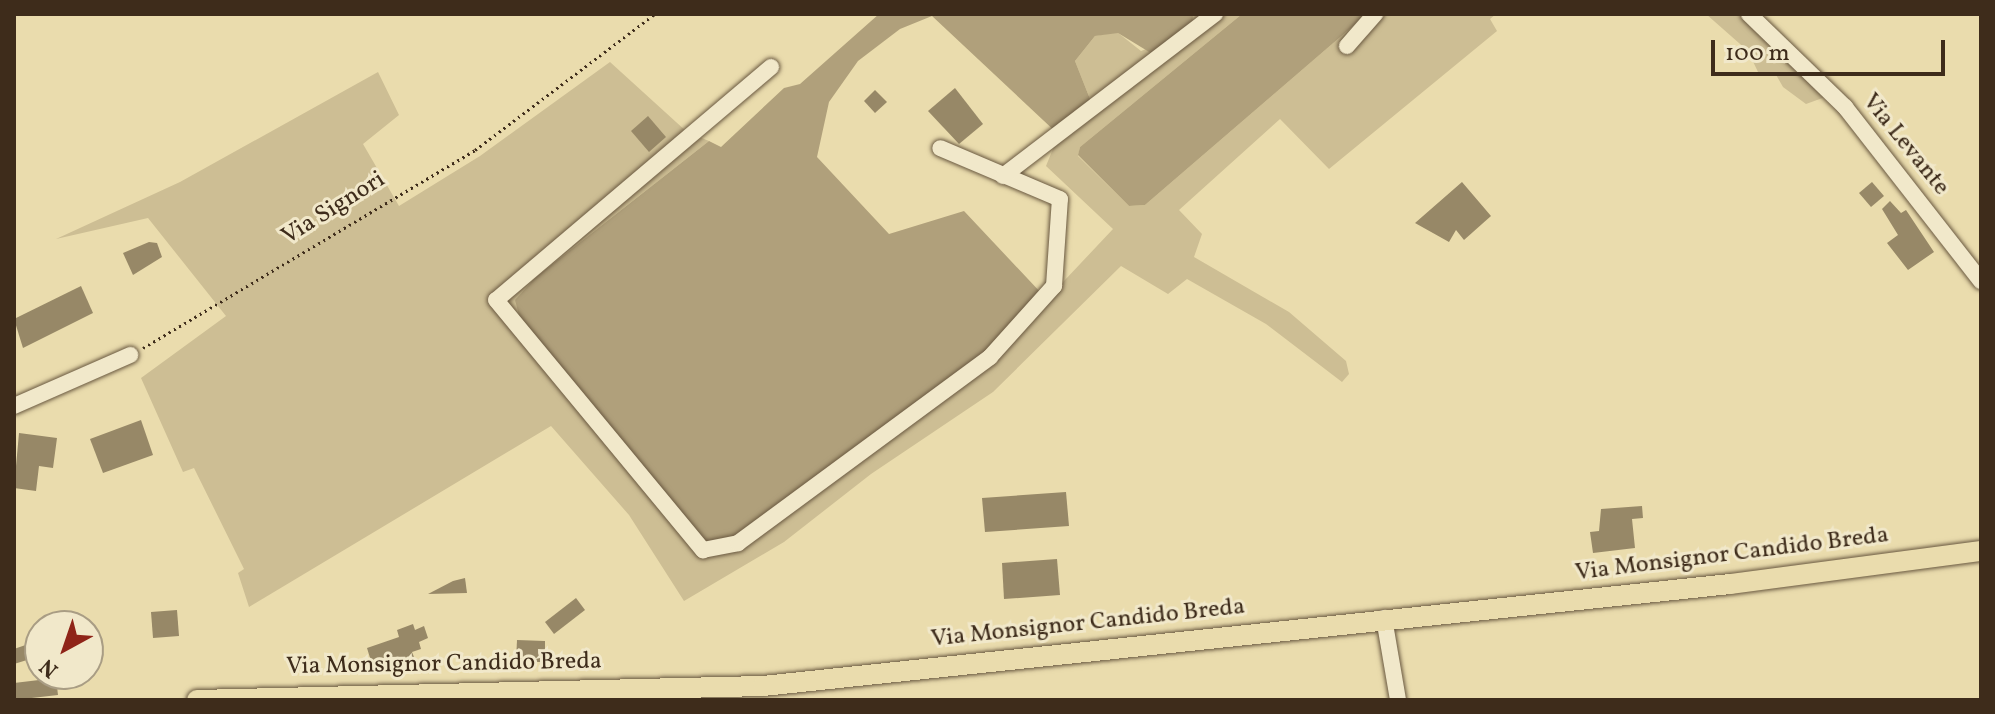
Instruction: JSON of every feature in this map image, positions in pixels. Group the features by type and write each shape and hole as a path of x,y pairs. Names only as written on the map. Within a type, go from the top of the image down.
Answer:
{"main road":[{"name":"Via Monsignor Candido Breda","path":"197,700 691,694 1384,618 1730,584 1981,551"}],"street":[{"path":"1003,176 1215,14"},
{"path":"1347,46 1375,14"},
{"name":"Via Levante","path":"1749,14 1845,107 1981,281"},
{"path":"771,67 496,300 703,550 738,543 990,357 1054,286 1060,199 940,148"},
{"path":"14,406 130,355"},
{"path":"1384,618 1398,700"}],"path":[{"name":"Via Signori","path":"130,355 475,150 655,14"}],"shaded area":[{"path":"879,14 1193,14 1192,32 1159,58 1118,33 1095,36 1075,61 1090,99 1088,109 1059,135 932,16 900,29 858,61 829,102 817,157 889,234 964,211 1042,294 1014,328 944,386 739,538 710,544 697,535 520,319 515,300 536,277 709,141 721,147 784,88 800,84"},
{"path":"1193,14 1242,14 1080,147 1078,156 1129,206 1145,205 1367,14 1496,14 1490,19 1497,31 1329,169 1280,119 1179,210 1202,234 1194,257 1289,312 1346,361 1349,374 1342,382 1266,324 1187,279 1168,294 1121,266 993,392 871,474 784,542 684,601 629,515 551,426 249,607 238,573 244,569 194,468 183,472 141,378 226,316 148,218 56,239 180,182 378,72 399,115 363,144 399,206 480,156 610,62 687,132 709,141 536,277 515,301 1048,298 1113,229 1046,166 1059,134 1090,99 1075,61 1095,36 1117,32 1141,51 1191,32"},
{"path":"1242,14 1367,14 1145,205 1129,206 1078,155 1080,147"},
{"path":"1706,14 1742,14 1828,96 1806,104 1783,87 1775,73 1758,72 1748,51"}],"building":[{"path":"955,88 983,124 959,144 928,111"},
{"path":"875,90 887,102 875,113 864,101"},
{"path":"648,116 666,137 649,152 631,131"},
{"path":"1462,182 1491,216 1464,240 1456,230 1449,242 1415,223"},
{"path":"1872,182 1884,196 1871,207 1859,193"},
{"path":"1890,201 1901,213 1906,210 1934,252 1908,270 1887,243 1898,235 1882,209"},
{"path":"149,242 157,243 162,257 133,275 123,253"},
{"path":"81,286 93,313 23,348 14,319"},
{"path":"141,420 153,455 103,473 90,439"},
{"path":"19,433 57,438 53,468 39,466 36,491 14,488"},
{"path":"1066,492 1069,526 985,532 982,498"},
{"path":"1642,506 1643,518 1632,519 1635,548 1593,553 1590,532 1599,531 1601,509"},
{"path":"1057,559 1060,595 1004,599 1002,563"},
{"path":"465,578 467,593 428,594 453,581"},
{"path":"576,598 585,610 554,634 545,622"},
{"path":"177,610 179,636 153,638 151,612"},
{"path":"413,624 415,630 424,626 428,638 419,642 421,649 412,652 414,657 374,671 367,648 399,637 397,630"},
{"path":"517,640 545,641 545,662 516,662"},
{"path":"24,646 24,661 14,664 14,649"},
{"path":"24,682 24,690 57,690 58,695 14,700 14,683"}]}
